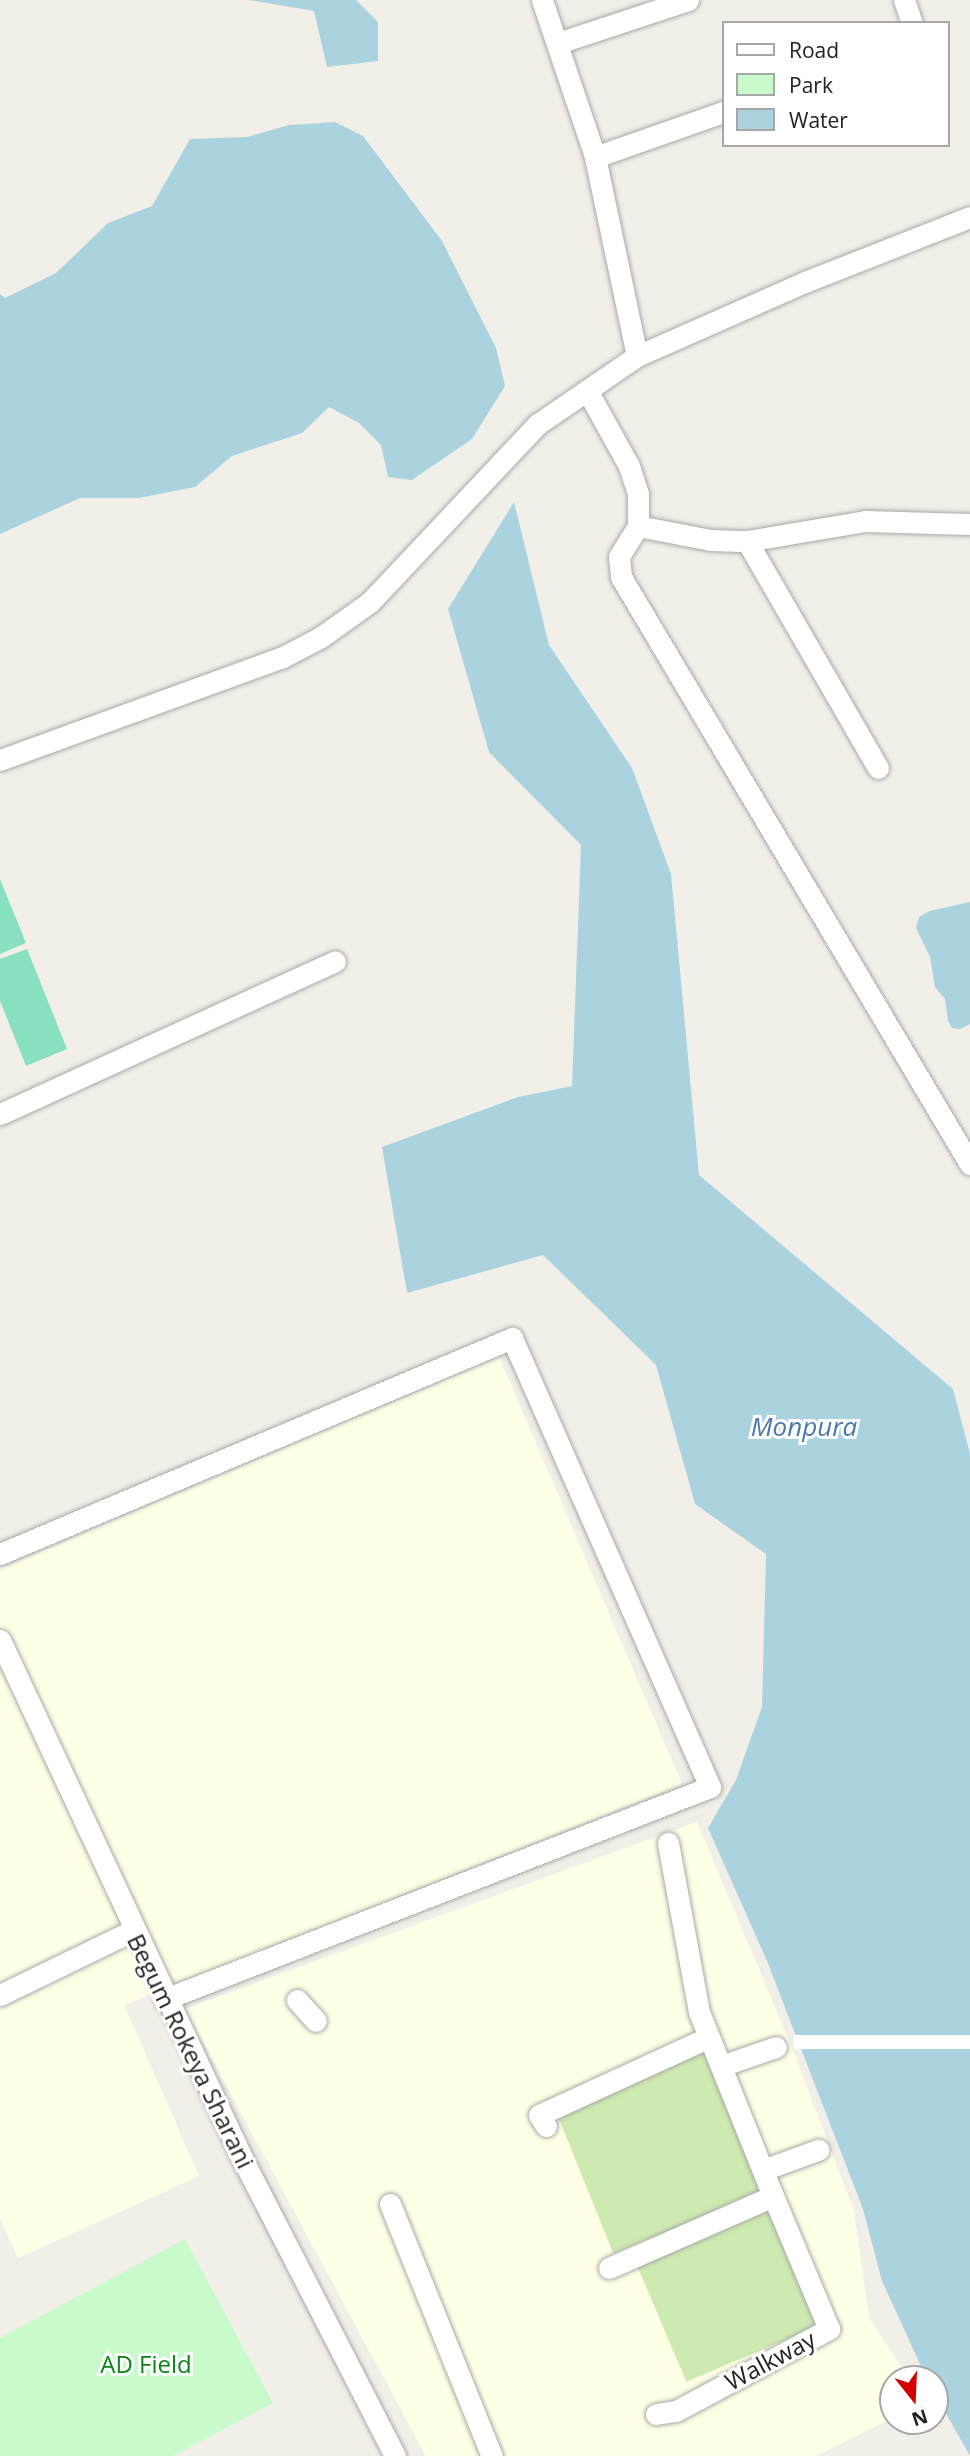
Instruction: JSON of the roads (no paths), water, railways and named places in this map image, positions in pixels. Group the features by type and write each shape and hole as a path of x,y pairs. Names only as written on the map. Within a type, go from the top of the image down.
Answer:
{"street":[{"path":"542,0 595,157 637,356"},
{"path":"558,43 688,0"},
{"path":"904,0 911,21"},
{"path":"595,157 722,112"},
{"path":"0,760 281,659 321,637 370,602 538,424 637,356 805,282 970,217"},
{"path":"588,392 628,466 638,494 638,526 619,557 621,577 970,1164"},
{"path":"638,526 711,540 747,541 865,521 970,524"},
{"path":"747,541 878,768"},
{"path":"0,1114 335,961"},
{"path":"0,1554 512,1338 710,1787 165,1999"},
{"name":"Begum Rokeya Sharani","path":"0,1640 132,1931 395,2456"},
{"name":"Walkway","path":"656,2414 676,2411 829,2329 699,2012 668,1843"},
{"path":"0,1995 132,1931"},
{"path":"297,2000 316,2021"},
{"path":"545,2126 539,2115 709,2037"},
{"path":"721,2066 776,2047"},
{"path":"763,2170 818,2150"},
{"path":"609,2268 773,2196"},
{"path":"390,2204 492,2456"}],"water":[{"path":"249,0 356,0 378,22 378,61 327,67 314,11"},
{"path":"335,122 363,136 442,241 496,348 505,386 472,439 412,480 388,477 381,445 359,423 329,407 302,433 232,456 195,487 139,498 80,498 0,534 0,294 5,298 56,273 108,223 152,206 190,139 247,137 289,125"},
{"name":"Monpura","path":"514,502 549,645 632,768 671,874 699,1175 953,1389 970,1454 970,2456 949,2419 949,2365 920,2365 882,2281 863,2209 767,1961 708,1828 736,1780 762,1707 766,1554 695,1504 656,1365 543,1255 407,1293 382,1147 518,1097 572,1086 581,845 489,752 448,609"},
{"path":"970,902 970,1024 960,1029 952,1028 948,1021 945,999 935,987 930,957 916,928 919,917 930,911"}],"park label":[{"name":"AD Field","path":"146,2364"}]}
